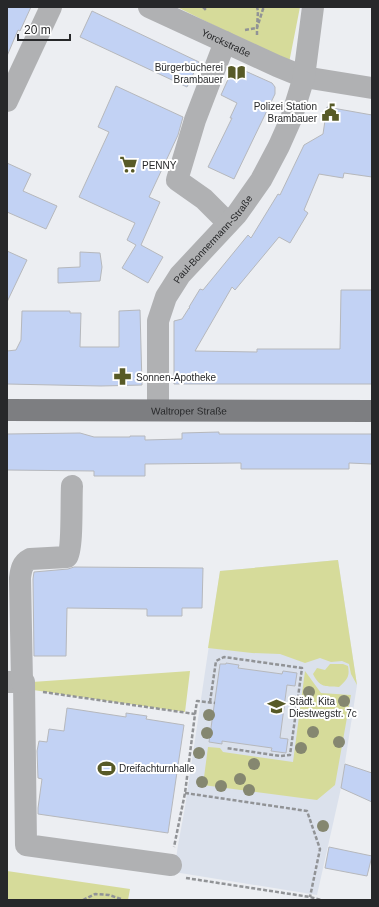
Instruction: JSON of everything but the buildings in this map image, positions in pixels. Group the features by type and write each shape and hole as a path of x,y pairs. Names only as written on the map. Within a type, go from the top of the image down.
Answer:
{"main road":[{"name":"Waltroper Straße","path":"7,410 372,411"}],"street":[{"path":"7,101 51,7"},
{"name":"Yorckstraße","path":"149,7 233,36 257,57 304,77 372,88"},
{"path":"304,77 313,7"},
{"path":"228,223 204,199 177,180 195,120 233,36"},
{"name":"Paul-Bonnermann-Straße","path":"158,410 158,321 166,297 180,275 237,214 261,180 291,119 304,77"},
{"path":"72,486 71,544 69,555 67,557 30,559 26,561 21,568 18,684 26,845 171,865"}],"path":[{"path":"203,7 208,12"},
{"path":"257,7 257,57"},
{"path":"257,28 265,7"},
{"path":"233,36 257,28"},
{"path":"210,702 216,661 224,657 302,668 290,755 280,756 226,748"},
{"path":"18,684 195,714"},
{"path":"215,703 197,701 185,793 170,876 310,897 321,900"},
{"path":"185,793 307,811 320,849 310,897"},
{"path":"83,900 95,894 109,895 122,900"}],"shaded area":[{"name":"Städt. Kita Diestwegstr. 7c","path":"338,560 357,685 341,788 317,895 174,872 220,571"}],"green space":[{"path":"177,7 300,7 289,63"},
{"path":"338,560 357,685 351,674 349,664 342,661 331,662 320,658 305,663 280,654 252,653 208,648 220,571"},
{"path":"330,664 343,664 348,666 349,673 347,678 339,687 321,684 313,674 317,668 325,670"},
{"path":"190,671 185,712 33,690 32,682"},
{"path":"305,671 321,693 351,695 335,785 317,800 203,785 208,747 220,748 223,752 293,762"},
{"path":"7,871 130,889 128,900 7,900"}],"place":[{"name":"Bürgerbücherei Brambauer","path":"236,73"},
{"name":"Polizei Station Brambauer","path":"330,112"},
{"name":"PENNY","path":"129,165"},
{"name":"Sonnen-Apotheke","path":"123,377"},
{"name":"Städt. Kita Diestwegstr. 7c","path":"276,707"},
{"name":"Dreifachturnhalle","path":"106,768"}]}
